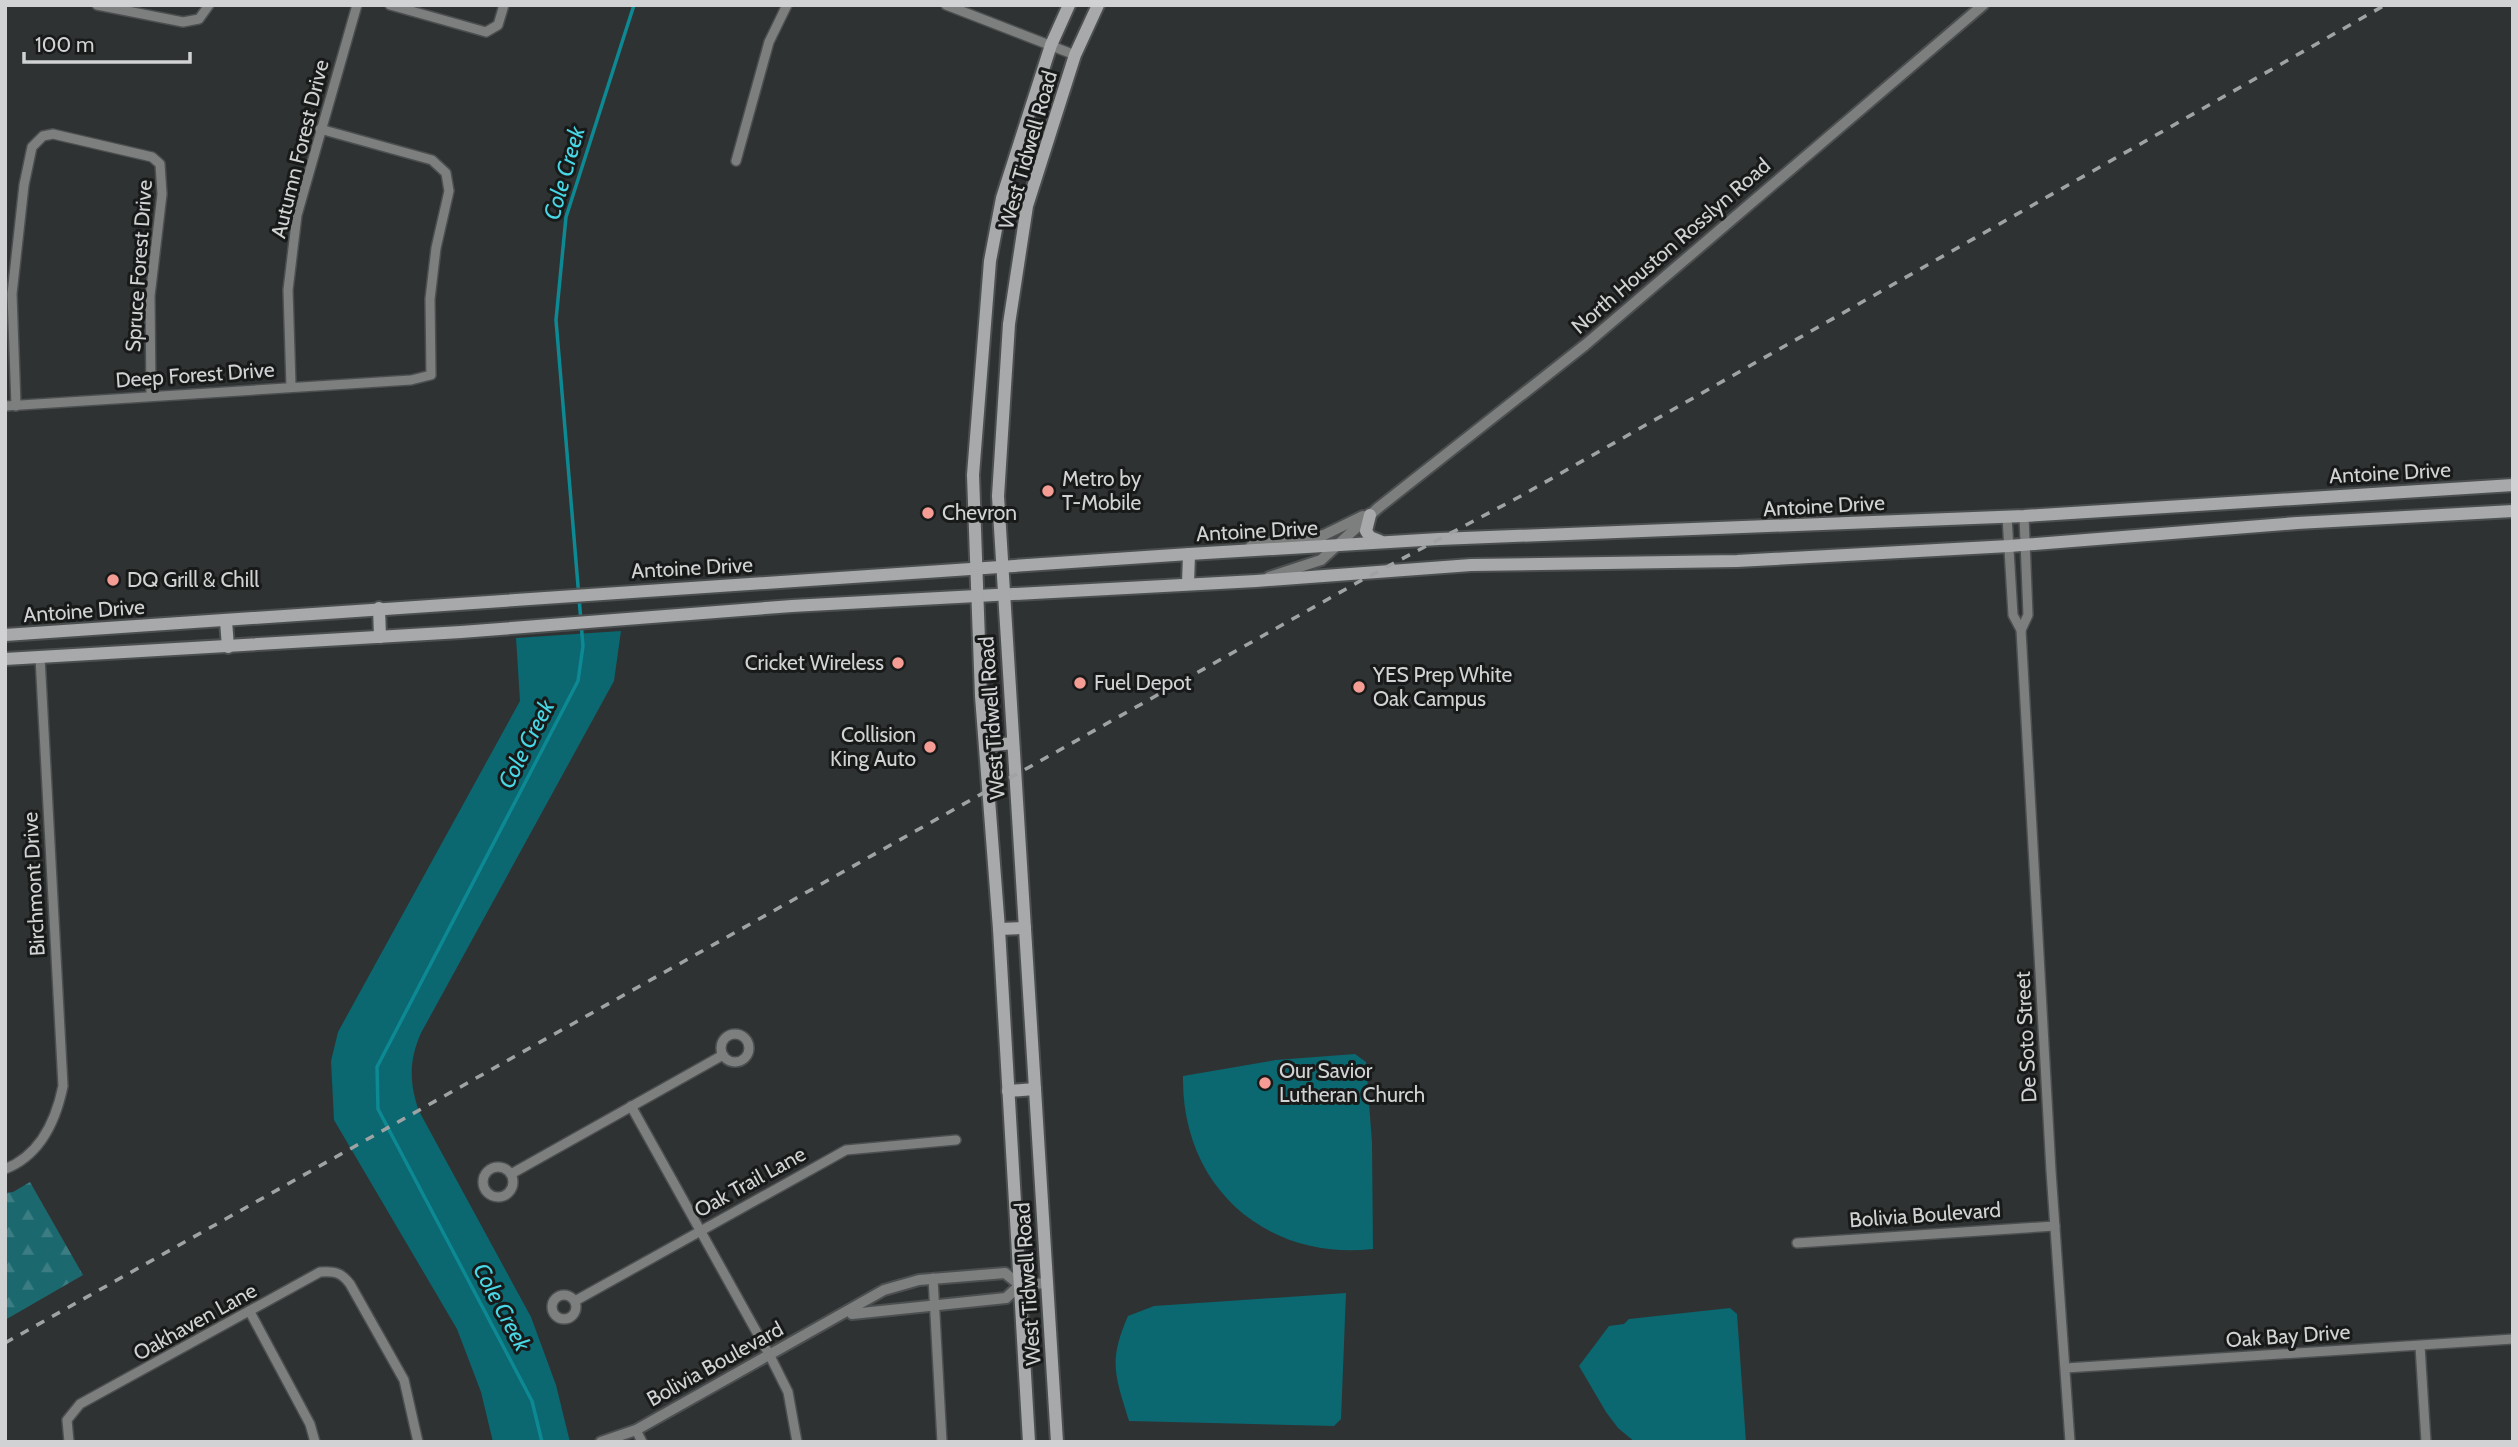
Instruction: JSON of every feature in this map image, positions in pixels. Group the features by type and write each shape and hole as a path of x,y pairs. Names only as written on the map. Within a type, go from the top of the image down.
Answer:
{"main road":[{"name":"West Tidwell Road","path":"1030,1442 999,929 975,595 973,475 980,360 991,252 1002,198 1051,46 1069,5"},
{"name":"West Tidwell Road","path":"1057,1442 998,496 1009,324 1027,206 1075,55 1098,5"},
{"name":"Antoine Drive","path":"5,635 1230,551 1384,542 2007,517 2513,485"},
{"name":"Antoine Drive","path":"5,659 228,647 975,595 1256,581 1471,565 1737,561 2025,545 2297,523 2513,511"},
{"path":"1374,512 1366,531 1370,537 1384,542"},
{"path":"1188,584 1189,554"},
{"path":"379,608 380,637"},
{"path":"226,621 228,647"},
{"path":"39,634 40,657"},
{"path":"985,746 1013,743"},
{"path":"999,929 1025,928"},
{"path":"1008,1091 1035,1089"}],"street":[{"path":"97,5 183,22 199,19 209,5"},
{"name":"Autumn Forest Drive","path":"291,386 288,290 298,215 357,5"},
{"path":"390,5 486,32 498,25 504,5"},
{"path":"736,161 769,42 787,5"},
{"path":"946,5 1075,55"},
{"name":"North Houston Rosslyn Road","path":"1256,581 1321,560 1374,512 1577,352 1983,5"},
{"name":"Deep Forest Drive","path":"10,406 387,381 431,375 430,299 436,248 449,191 446,173 432,160 320,129"},
{"name":"Spruce Forest Drive","path":"10,406 12,295 24,185 32,147 43,136 53,134 152,157 160,164 163,175 150,296 150,395"},
{"path":"1002,198 1027,206"},
{"name":"North Houston Rosslyn Road","path":"1230,551 1285,539 1324,535 1374,512"},
{"name":"De Soto Street","path":"2021,630 2028,615 2024,516"},
{"name":"De Soto Street","path":"2007,517 2013,615 2021,630 2070,1442"},
{"name":"Birchmont Drive","path":"5,1169 32,1152 49,1131 58,1110 63,1086 40,657"},
{"path":"511,1174 723,1055"},
{"path":"631,1106 788,1392 797,1442"},
{"name":"Oak Trail Lane","path":"575,1301 846,1150 956,1140"},
{"name":"Bolivia Boulevard","path":"1797,1243 2055,1226"},
{"name":"Oakhaven Lane","path":"69,1440 67,1420 80,1404 320,1272 333,1271 343,1275 355,1293 404,1380 418,1442"},
{"name":"Bolivia Boulevard","path":"601,1442 636,1430 845,1315 884,1290 933,1278 1005,1273 1020,1285"},
{"path":"933,1278 943,1442"},
{"name":"Bolivia Boulevard","path":"845,1315 1006,1298 1020,1285 1047,1283"},
{"path":"250,1312 310,1424 315,1442"},
{"name":"Oak Bay Drive","path":"2066,1368 2513,1339"},
{"path":"2420,1346 2426,1442"},
{"path":"636,1430 642,1442"}],"green space":[{"path":"30,1182 83,1275 5,1320 5,1193 13,1192"}],"shaded area":[{"path":"621,631 614,681 421,1033 412,1062 413,1091 419,1111 531,1317 556,1385 570,1442 493,1442 481,1392 457,1329 334,1120 331,1061 338,1032 520,701 516,638"},
{"path":"1355,1054 1366,1062 1372,1143 1373,1249 1334,1250 1297,1243 1265,1229 1237,1208 1214,1182 1197,1151 1186,1116 1183,1076 1276,1060"},
{"path":"1346,1293 1341,1419 1334,1426 1129,1421 1116,1368 1118,1345 1128,1316 1154,1306"},
{"path":"1730,1308 1737,1314 1746,1442 1635,1442 1618,1428 1606,1412 1579,1366 1609,1326 1624,1324 1629,1319"}],"waterway":[{"name":"Cole Creek","path":"542,1442 532,1401 378,1109 377,1067 578,681 583,646 556,320 566,217 634,5"}],"railway":[{"path":"5,1343 1362,580 1519,497 2385,5"}],"place":[{"name":"Metro by T-Mobile","path":"1048,491"},
{"name":"Chevron","path":"928,513"},
{"name":"DQ Grill & Chill","path":"113,580"},
{"name":"Cricket Wireless","path":"898,663"},
{"name":"Fuel Depot","path":"1080,683"},
{"name":"YES Prep White Oak Campus","path":"1359,687"},
{"name":"Collision King Auto","path":"930,747"},
{"name":"Our Savior Lutheran Church","path":"1265,1083"}]}
